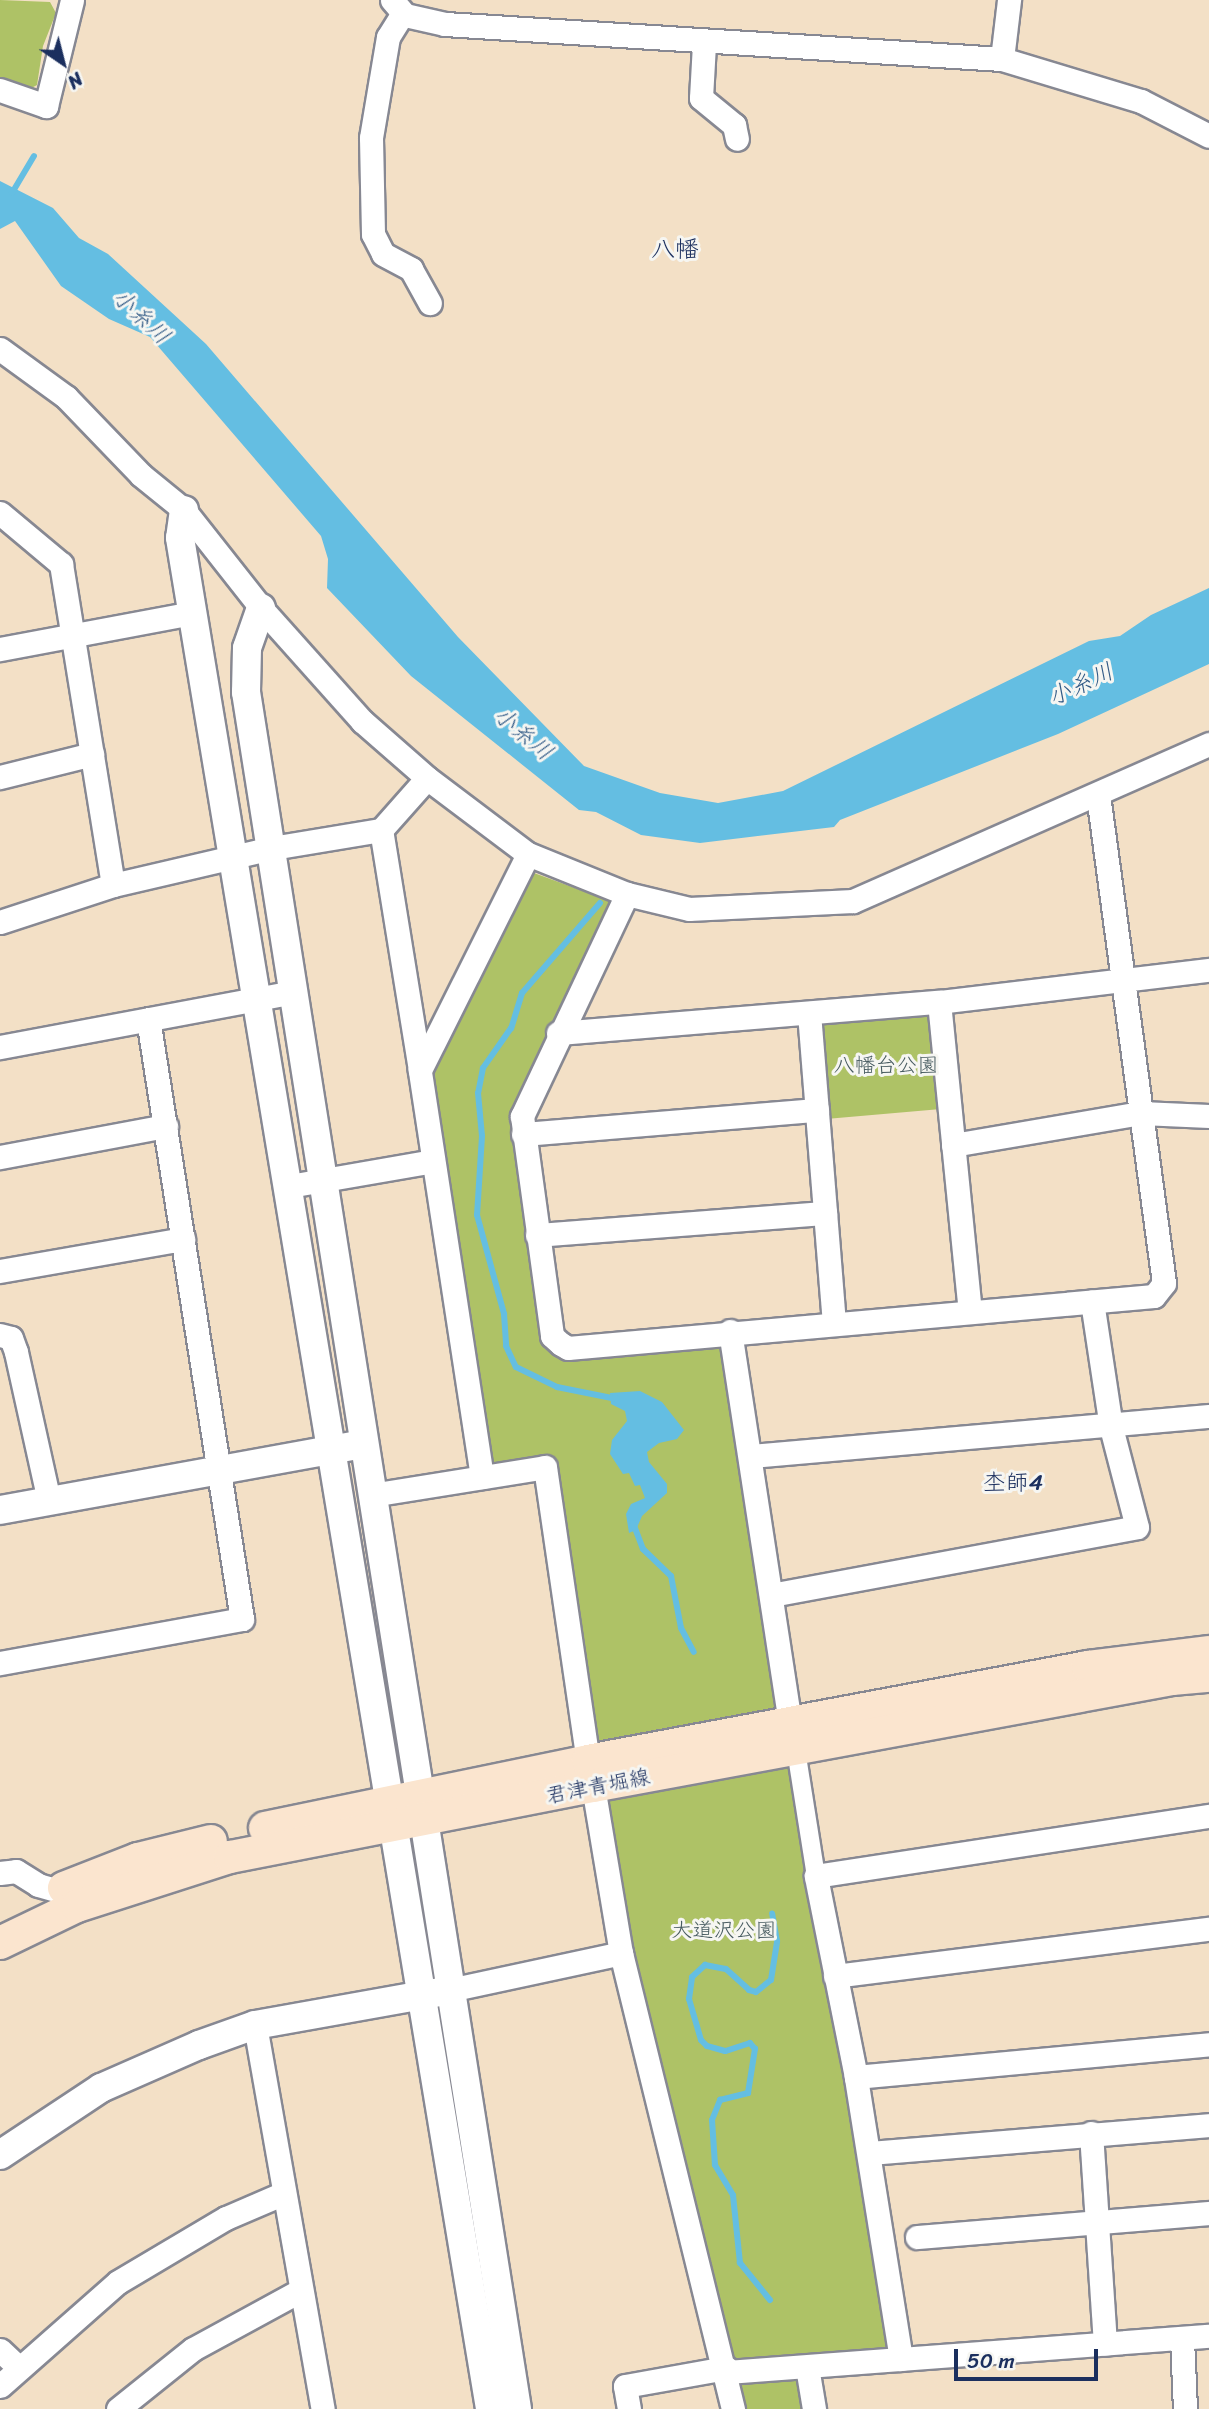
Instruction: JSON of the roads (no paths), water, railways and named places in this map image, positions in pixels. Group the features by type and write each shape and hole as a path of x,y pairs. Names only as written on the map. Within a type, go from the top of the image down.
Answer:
{"main road":[{"name":"君津青堀線","path":"793,1737 1088,1667 1209,1652"},
{"name":"君津青堀線","path":"0,1918 138,1859 793,1737 1209,1676"},
{"name":"君津青堀線","path":"0,1942 77,1906 145,1881 407,1811"}],"street":[{"path":"0,90 46,106 72,0"},
{"path":"1002,60 1009,0"},
{"path":"430,303 411,269 383,254 373,234 371,138 388,37 397,6 445,24 704,44 1002,60 1141,101 1209,136"},
{"path":"704,44 701,98 734,125 737,139"},
{"path":"0,349 66,397 141,475 184,510 261,608 362,721 427,778 528,854 627,894 689,909 853,901 1209,744"},
{"path":"184,510 180,538 334,1450 407,1811 436,1992 490,2409"},
{"path":"0,513 61,564 113,885"},
{"path":"261,608 247,648 246,692 371,1496 407,1811"},
{"path":"0,649 192,613"},
{"path":"0,777 92,754"},
{"path":"0,922 113,885 272,849 381,830 427,778"},
{"path":"627,894 558,1033 522,1116 552,1336 568,1348 834,1321 1154,1296 1164,1283 1098,794"},
{"path":"381,830 482,1477"},
{"path":"419,1070 528,854"},
{"path":"558,1033 939,1002 1124,983 1209,970"},
{"path":"0,1046 294,992"},
{"path":"939,1002 970,1311"},
{"path":"809,1013 834,1321"},
{"path":"0,1663 242,1619 148,1019"},
{"path":"523,1135 817,1110"},
{"path":"953,1144 1141,1113 1209,1116"},
{"path":"0,1157 166,1126"},
{"path":"289,1186 433,1161"},
{"path":"537,1235 825,1213"},
{"path":"0,1271 183,1239"},
{"path":"771,1595 1137,1527 1111,1427 1092,1301"},
{"path":"730,1331 816,1876 856,2077 901,2359"},
{"path":"0,1335 11,1338 16,1352 49,1501"},
{"path":"751,1457 1111,1427 1209,1416"},
{"path":"0,1510 362,1444"},
{"path":"371,1496 545,1467 621,1953 726,2370 733,2409"},
{"path":"816,1876 1209,1816"},
{"path":"0,1874 16,1871 38,1885 58,1891"},
{"path":"835,1976 1209,1929"},
{"path":"0,2155 101,2088 146,2066 255,2025 436,1992 621,1953"},
{"path":"436,1992 517,2409"},
{"path":"255,2025 323,2409"},
{"path":"856,2077 1209,2044"},
{"path":"869,2153 1209,2125"},
{"path":"1091,2133 1105,2344"},
{"path":"0,2386 18,2367 118,2282 184,2240 284,2193"},
{"path":"917,2237 1209,2213"},
{"path":"118,2409 193,2349 302,2290"},
{"path":"629,2409 625,2386 726,2370 807,2367 1209,2336"},
{"path":"1182,2338 1185,2409"},
{"path":"0,2350 18,2367"},
{"path":"807,2367 814,2409"}],"water":[{"name":"小糸川","path":"0,181 53,208 79,238 108,254 206,344 458,637 584,766 660,793 718,803 783,791 1089,641 1120,636 1151,615 1209,588 1209,664 1058,734 840,820 834,827 700,843 641,835 596,812 579,810 411,676 327,588 328,559 321,536 150,337 109,319 61,286 15,221 0,229"},
{"path":"640,1391 662,1402 684,1430 677,1439 659,1443 647,1452 649,1462 667,1484 667,1493 642,1516 636,1530 629,1533 626,1514 631,1504 645,1498 640,1485 635,1486 629,1473 623,1474 610,1454 612,1440 627,1421 625,1411 611,1404 610,1393"}],"waterway":[{"path":"12,193 34,156"},
{"path":"600,903 522,993 511,1028 483,1068 478,1093 482,1136 477,1215 504,1314 506,1346 516,1367 557,1387 617,1399"},
{"path":"633,1523 643,1549 671,1576 681,1628 694,1652"},
{"path":"770,2300 740,2263 733,2195 715,2165 712,2120 720,2100 748,2093 755,2049 750,2043 725,2051 707,2046 701,2040 689,1999 692,1977 705,1965 726,1969 749,1990 756,1992 771,1980 777,1941 772,1913"}],"district":[{"name":"八幡","path":"675,250"},
{"name":"杢師4","path":"1013,1483"}],"park label":[{"name":"八幡台公園","path":"886,1065"},
{"name":"大道沢公園","path":"724,1930"}]}
